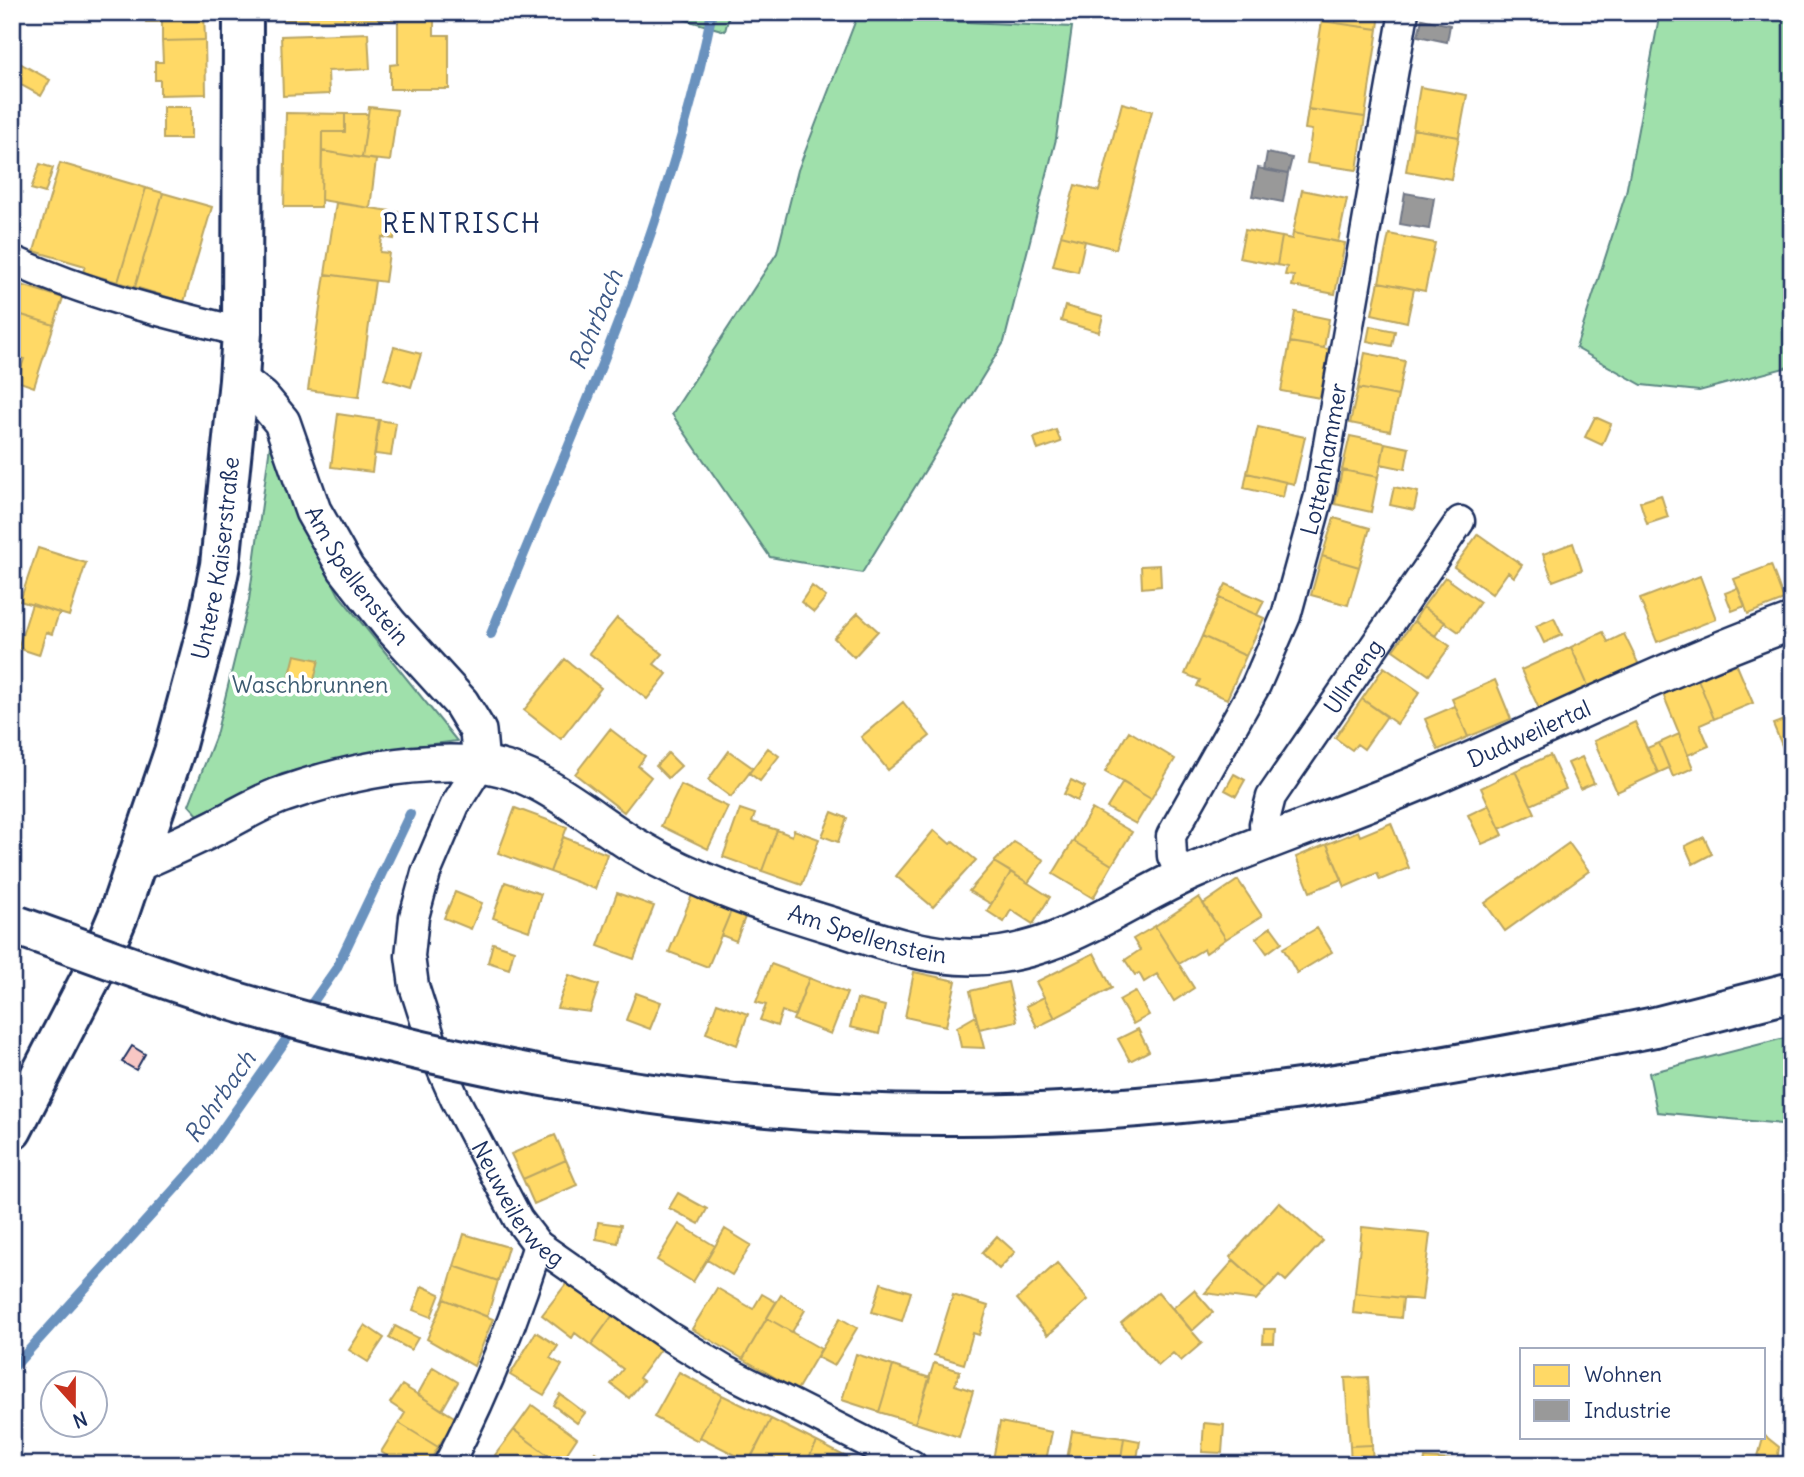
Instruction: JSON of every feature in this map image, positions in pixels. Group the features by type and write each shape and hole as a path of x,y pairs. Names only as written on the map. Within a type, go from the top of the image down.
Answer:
{"main road":[{"name":"Untere Kaiserstraße","path":"12,1130 43,1075 97,966 138,863 174,752 207,629 220,565 242,332 243,12"},
{"path":"15,925 238,1002 429,1052 612,1088 711,1101 818,1110 956,1115 1119,1110 1294,1092 1455,1066 1655,1027 1792,992"}],"street":[{"name":"Lottenhammer","path":"1181,877 1172,856 1171,836 1256,685 1286,616 1319,496 1404,12"},
{"path":"12,260 76,286 141,307 242,332"},
{"name":"Am Spellenstein","path":"239,380 262,398 282,422 313,511 346,569 390,625 461,703 478,731 481,764"},
{"name":"Ullmeng","path":"1265,841 1264,824 1271,797 1460,521"},
{"name":"Dudweilertal","path":"1265,841 1398,792 1626,689 1728,645 1792,622"},
{"name":"Am Spellenstein","path":"138,863 281,795 365,772 421,765 481,764 520,775 554,792 636,846 699,880 769,906 892,945 934,954 974,957 1017,952 1058,941 1181,877 1265,841"},
{"name":"Neuweilerweg","path":"481,764 455,805 426,873 414,917 410,956 423,1021 455,1100 517,1219 538,1245 670,1337 726,1371 912,1465"},
{"path":"449,1465 490,1380 538,1245"}],"green space":[{"path":"658,12 730,12 725,31"},
{"path":"1660,12 1792,12 1792,366 1699,391 1642,385 1576,348 1626,193"},
{"path":"857,17 1072,27 1056,139 1004,342 862,573 770,557 672,414 777,253 798,170"},
{"name":"Waschbrunnen","path":"270,445 277,447 289,496 339,595 457,741 365,753 282,774 198,815 189,805 216,735 249,600"},
{"path":"1792,1036 1792,1125 1657,1112 1649,1073"}],"building: Wohnen":[{"path":"145,12 204,12 205,40 162,41 162,22 146,22"},
{"path":"282,12 344,12 344,20 282,20"},
{"path":"344,12 431,12 431,19 344,20"},
{"path":"1336,12 1380,12 1378,29 1335,23"},
{"path":"398,19 434,19 434,35 449,35 449,89 390,89 390,65 398,64"},
{"path":"1322,21 1378,29 1365,117 1308,109"},
{"path":"368,33 370,69 328,71 329,94 283,96 281,36"},
{"path":"205,40 206,94 160,95 160,80 155,80 155,62 163,62 162,41"},
{"path":"18,62 50,80 41,96 12,80 12,73"},
{"path":"1420,87 1467,95 1459,137 1413,129"},
{"path":"1122,103 1152,111 1116,249 1061,235 1075,185 1099,191"},
{"path":"163,107 191,107 191,139 163,139"},
{"path":"369,107 397,110 390,161 362,158"},
{"path":"1308,109 1365,117 1357,170 1307,163 1312,130 1305,129"},
{"path":"286,113 345,114 345,132 322,132 321,207 284,207"},
{"path":"345,114 368,114 362,158 322,151 322,132 345,132"},
{"path":"1413,129 1459,137 1451,179 1406,171"},
{"path":"322,151 376,160 370,208 321,200"},
{"path":"60,163 146,188 118,282 83,272 85,266 34,251"},
{"path":"40,164 53,168 45,193 31,189"},
{"path":"146,188 163,193 135,287 118,282"},
{"path":"1302,190 1347,199 1338,242 1293,233"},
{"path":"163,193 212,207 184,302 135,287"},
{"path":"336,203 398,212 394,239 382,237 380,252 389,253 385,282 325,274"},
{"path":"1245,230 1282,237 1277,265 1239,258"},
{"path":"1293,233 1345,243 1335,294 1292,286 1294,276 1285,275 1287,267 1277,265 1282,237 1292,239"},
{"path":"1389,234 1435,243 1425,291 1379,282"},
{"path":"1061,235 1085,241 1078,272 1053,266"},
{"path":"325,274 375,281 359,397 308,390"},
{"path":"12,282 63,298 54,325 12,312"},
{"path":"1379,282 1414,289 1407,322 1372,314"},
{"path":"1065,306 1103,316 1099,332 1061,321"},
{"path":"12,312 54,325 34,387 17,381 24,359 12,355"},
{"path":"1295,312 1329,319 1324,348 1290,342"},
{"path":"1370,326 1395,331 1392,346 1367,341"},
{"path":"1290,342 1329,349 1320,398 1281,391"},
{"path":"394,347 421,354 411,387 384,379"},
{"path":"1365,353 1405,361 1398,396 1358,388"},
{"path":"1358,388 1398,396 1390,431 1350,423"},
{"path":"338,414 379,420 372,472 331,467"},
{"path":"1595,417 1611,424 1602,445 1585,437"},
{"path":"379,420 396,423 391,456 375,454"},
{"path":"1258,427 1305,437 1294,484 1247,473"},
{"path":"1056,430 1061,442 1038,450 1034,438"},
{"path":"1350,436 1385,443 1378,477 1342,470"},
{"path":"1385,443 1409,448 1405,469 1381,464"},
{"path":"1342,470 1378,477 1371,512 1335,504"},
{"path":"1247,473 1286,482 1283,497 1244,488"},
{"path":"1394,487 1418,492 1414,510 1390,505"},
{"path":"1661,495 1668,517 1647,524 1640,502"},
{"path":"1334,518 1370,528 1359,567 1322,556"},
{"path":"1478,534 1522,565 1514,577 1508,572 1492,594 1454,567"},
{"path":"1573,543 1582,570 1553,581 1543,554"},
{"path":"38,548 86,563 69,616 20,601"},
{"path":"1322,556 1359,567 1348,605 1311,595"},
{"path":"1160,565 1161,586 1142,588 1141,566"},
{"path":"1771,565 1784,600 1748,614 1734,579"},
{"path":"1700,576 1716,619 1657,642 1640,599"},
{"path":"1445,577 1480,602 1459,632 1423,607"},
{"path":"1226,584 1264,601 1257,615 1219,598"},
{"path":"812,586 826,597 814,612 801,602"},
{"path":"1738,588 1745,606 1732,611 1725,593"},
{"path":"1219,598 1264,618 1246,656 1202,636"},
{"path":"32,604 59,613 52,634 46,632 39,655 18,648"},
{"path":"1423,607 1445,622 1435,636 1414,621"},
{"path":"858,613 878,631 854,657 834,638"},
{"path":"617,618 663,654 654,664 667,674 647,699 589,653"},
{"path":"1554,618 1562,635 1544,643 1536,626"},
{"path":"1414,621 1450,646 1429,675 1393,650"},
{"path":"1603,632 1608,642 1624,634 1639,665 1589,688 1571,647"},
{"path":"1202,636 1246,656 1227,699 1197,686 1200,680 1185,674"},
{"path":"1571,647 1589,688 1540,711 1521,670"},
{"name":"Waschbrunnen","path":"295,655 319,660 313,684 289,679"},
{"path":"565,659 601,688 561,739 524,710"},
{"path":"1736,663 1753,703 1714,719 1698,679"},
{"path":"1384,667 1420,692 1397,724 1362,699"},
{"path":"1698,679 1714,719 1700,725 1709,746 1688,755 1663,694"},
{"path":"1495,680 1511,719 1468,737 1452,699"},
{"path":"1362,699 1387,716 1364,749 1357,744 1352,750 1335,738"},
{"path":"903,702 930,736 888,770 861,737"},
{"path":"1455,706 1468,737 1438,750 1425,719"},
{"path":"1792,717 1792,753 1786,755 1773,724"},
{"path":"1635,722 1658,773 1617,792 1594,741"},
{"path":"610,729 645,756 638,766 651,777 624,812 575,774"},
{"path":"1129,731 1175,759 1151,799 1105,772"},
{"path":"1679,734 1693,768 1673,777 1659,743"},
{"path":"1659,743 1669,768 1658,773 1647,748"},
{"path":"768,748 779,756 760,781 749,773"},
{"path":"729,751 753,768 731,797 708,780"},
{"path":"668,753 681,766 668,778 656,766"},
{"path":"1550,755 1566,789 1531,805 1515,771"},
{"path":"1582,757 1594,783 1580,789 1568,763"},
{"path":"1515,771 1535,813 1500,829 1481,788"},
{"path":"1234,774 1245,780 1236,796 1225,790"},
{"path":"1071,780 1085,787 1077,801 1064,794"},
{"path":"1123,782 1151,799 1136,824 1107,808"},
{"path":"681,785 728,807 708,849 661,826"},
{"path":"1489,805 1503,835 1482,844 1468,815"},
{"path":"515,808 567,827 550,872 498,853"},
{"path":"740,809 755,814 752,822 777,830 762,871 723,857"},
{"path":"1092,809 1132,832 1112,865 1073,841"},
{"path":"832,812 847,818 838,842 822,836"},
{"path":"1391,823 1409,868 1380,880 1377,873 1345,887 1327,844 1358,831 1360,836"},
{"path":"777,830 792,836 794,830 819,839 802,885 762,871"},
{"path":"934,830 976,860 933,907 896,876"},
{"path":"563,837 607,854 595,889 550,872"},
{"path":"1704,837 1712,854 1693,864 1685,846"},
{"path":"1073,841 1112,865 1093,898 1053,874"},
{"path":"1014,842 1044,860 1028,883 994,862"},
{"path":"1569,843 1589,871 1505,931 1485,903"},
{"path":"1327,844 1342,879 1310,892 1296,857"},
{"path":"994,862 1011,872 991,904 969,891"},
{"path":"1011,872 1050,897 1033,924 1011,910 1004,922 987,911"},
{"path":"1238,880 1262,916 1226,939 1203,904"},
{"path":"505,882 541,894 529,931 493,918"},
{"path":"455,892 482,903 471,929 444,918"},
{"path":"617,893 654,906 634,959 598,946"},
{"path":"692,895 731,911 708,967 669,952"},
{"path":"1199,897 1226,939 1206,953 1204,949 1179,964 1155,926"},
{"path":"731,911 745,917 736,941 721,935"},
{"path":"1155,926 1194,988 1174,1001 1157,974 1144,982 1139,973 1135,975 1125,960 1140,950 1133,939"},
{"path":"1271,927 1282,942 1267,953 1256,938"},
{"path":"1317,928 1332,952 1297,973 1283,948"},
{"path":"493,943 514,950 509,969 488,962"},
{"path":"1094,953 1112,988 1055,1018 1036,982"},
{"path":"771,964 809,978 795,1016 782,1011 777,1026 760,1020 766,1005 756,1002"},
{"path":"914,972 956,981 946,1026 905,1017"},
{"path":"569,975 599,985 590,1012 557,1008"},
{"path":"809,978 847,993 831,1034 793,1020"},
{"path":"1008,982 1017,1021 979,1029 970,991"},
{"path":"1135,991 1149,1015 1133,1024 1119,1000"},
{"path":"636,993 661,1002 650,1029 626,1020"},
{"path":"1044,997 1055,1018 1037,1027 1026,1006"},
{"path":"857,999 885,1006 879,1034 850,1027"},
{"path":"717,1003 748,1014 737,1045 706,1033"},
{"path":"976,1016 984,1048 961,1047 957,1027"},
{"path":"1138,1029 1149,1051 1130,1061 1118,1039"},
{"path":"555,1135 566,1160 523,1179 511,1154"},
{"path":"566,1160 577,1185 534,1204 523,1179"},
{"path":"678,1193 707,1209 699,1224 669,1208"},
{"path":"1279,1202 1323,1241 1286,1281 1279,1275 1266,1289 1230,1257"},
{"path":"598,1222 621,1225 618,1243 596,1239"},
{"path":"679,1224 715,1246 693,1282 657,1260"},
{"path":"1362,1227 1430,1234 1422,1300 1355,1293"},
{"path":"725,1229 751,1245 732,1275 707,1260"},
{"path":"464,1234 508,1247 498,1281 454,1266"},
{"path":"997,1236 1015,1252 999,1269 982,1253"},
{"path":"1234,1260 1266,1289 1256,1300 1205,1293"},
{"path":"1057,1263 1088,1300 1048,1335 1017,1299"},
{"path":"454,1266 498,1281 487,1317 444,1299"},
{"path":"570,1279 615,1312 591,1345 575,1333 572,1338 542,1315"},
{"path":"881,1283 911,1292 902,1321 872,1312"},
{"path":"422,1286 440,1294 431,1317 413,1310"},
{"path":"717,1288 753,1309 762,1294 776,1302 743,1359 692,1329"},
{"path":"1194,1290 1213,1312 1192,1331 1173,1308"},
{"path":"1158,1292 1202,1343 1181,1361 1173,1353 1158,1366 1121,1323"},
{"path":"1355,1293 1403,1298 1401,1318 1353,1313"},
{"path":"781,1295 805,1310 792,1332 767,1318"},
{"path":"953,1295 988,1306 979,1335 973,1333 964,1364 934,1355"},
{"path":"444,1299 493,1319 474,1366 427,1339"},
{"path":"615,1312 661,1348 639,1378 643,1381 629,1398 611,1384 623,1369 591,1345"},
{"path":"767,1318 821,1349 797,1390 743,1359"},
{"path":"840,1318 857,1328 834,1366 817,1357"},
{"path":"365,1325 384,1338 368,1362 349,1350"},
{"path":"395,1326 418,1338 411,1350 389,1338"},
{"path":"1264,1329 1275,1329 1274,1343 1263,1343"},
{"path":"536,1332 558,1346 550,1358 562,1365 544,1395 510,1375"},
{"path":"856,1354 893,1366 879,1412 842,1400"},
{"path":"934,1363 960,1371 955,1385 973,1391 959,1437 915,1423"},
{"path":"893,1366 930,1378 915,1423 879,1412"},
{"path":"433,1367 458,1382 442,1410 418,1394"},
{"path":"679,1372 722,1395 698,1441 654,1417"},
{"path":"1368,1377 1372,1445 1350,1446 1345,1378"},
{"path":"402,1385 456,1418 438,1447 399,1423 405,1413 390,1403"},
{"path":"560,1394 585,1413 577,1423 553,1405"},
{"path":"722,1395 771,1419 749,1462 700,1437"},
{"path":"532,1405 577,1438 567,1453 573,1458 568,1465 561,1465 514,1430"},
{"path":"771,1419 817,1442 805,1465 766,1465 751,1457"},
{"path":"1000,1422 1052,1432 1045,1465 992,1465"},
{"path":"399,1423 438,1447 428,1465 402,1465 381,1452"},
{"path":"1204,1423 1224,1425 1222,1453 1202,1452"},
{"path":"514,1430 561,1465 508,1465 495,1455"},
{"path":"1072,1431 1124,1438 1120,1465 1066,1465"},
{"path":"1766,1437 1779,1447 1777,1463 1757,1460 1763,1438"},
{"path":"1124,1438 1140,1441 1136,1465 1120,1465"},
{"path":"817,1442 860,1464 860,1465 805,1465"},
{"path":"1372,1445 1373,1465 1351,1465 1350,1446"},
{"path":"595,1452 607,1461 604,1465 586,1464"},
{"path":"1239,1458 1292,1463 1292,1465 1239,1465"},
{"path":"1425,1458 1451,1460 1451,1465 1424,1465"},
{"path":"1757,1460 1777,1463 1787,1465 1756,1465"},
{"path":"1517,1461 1547,1462 1547,1465 1516,1465"}],"building: Industrie":[{"path":"1422,19 1450,25 1447,42 1418,36"},
{"path":"1267,153 1292,158 1288,174 1264,170"},
{"path":"1258,168 1288,174 1283,202 1252,196"},
{"path":"1405,193 1434,198 1429,229 1400,224"}],"building: Sonstige":[{"path":"132,1046 145,1054 136,1070 122,1062"}],"waterway":[{"name":"Rohrbach","path":"491,634 586,405 645,250 694,92 712,12"},
{"name":"Rohrbach","path":"306,1012 336,969 410,814"},
{"name":"Rohrbach","path":"12,1369 201,1160 295,1027"}],"district":[{"name":"RENTRISCH","path":"462,224"}]}
